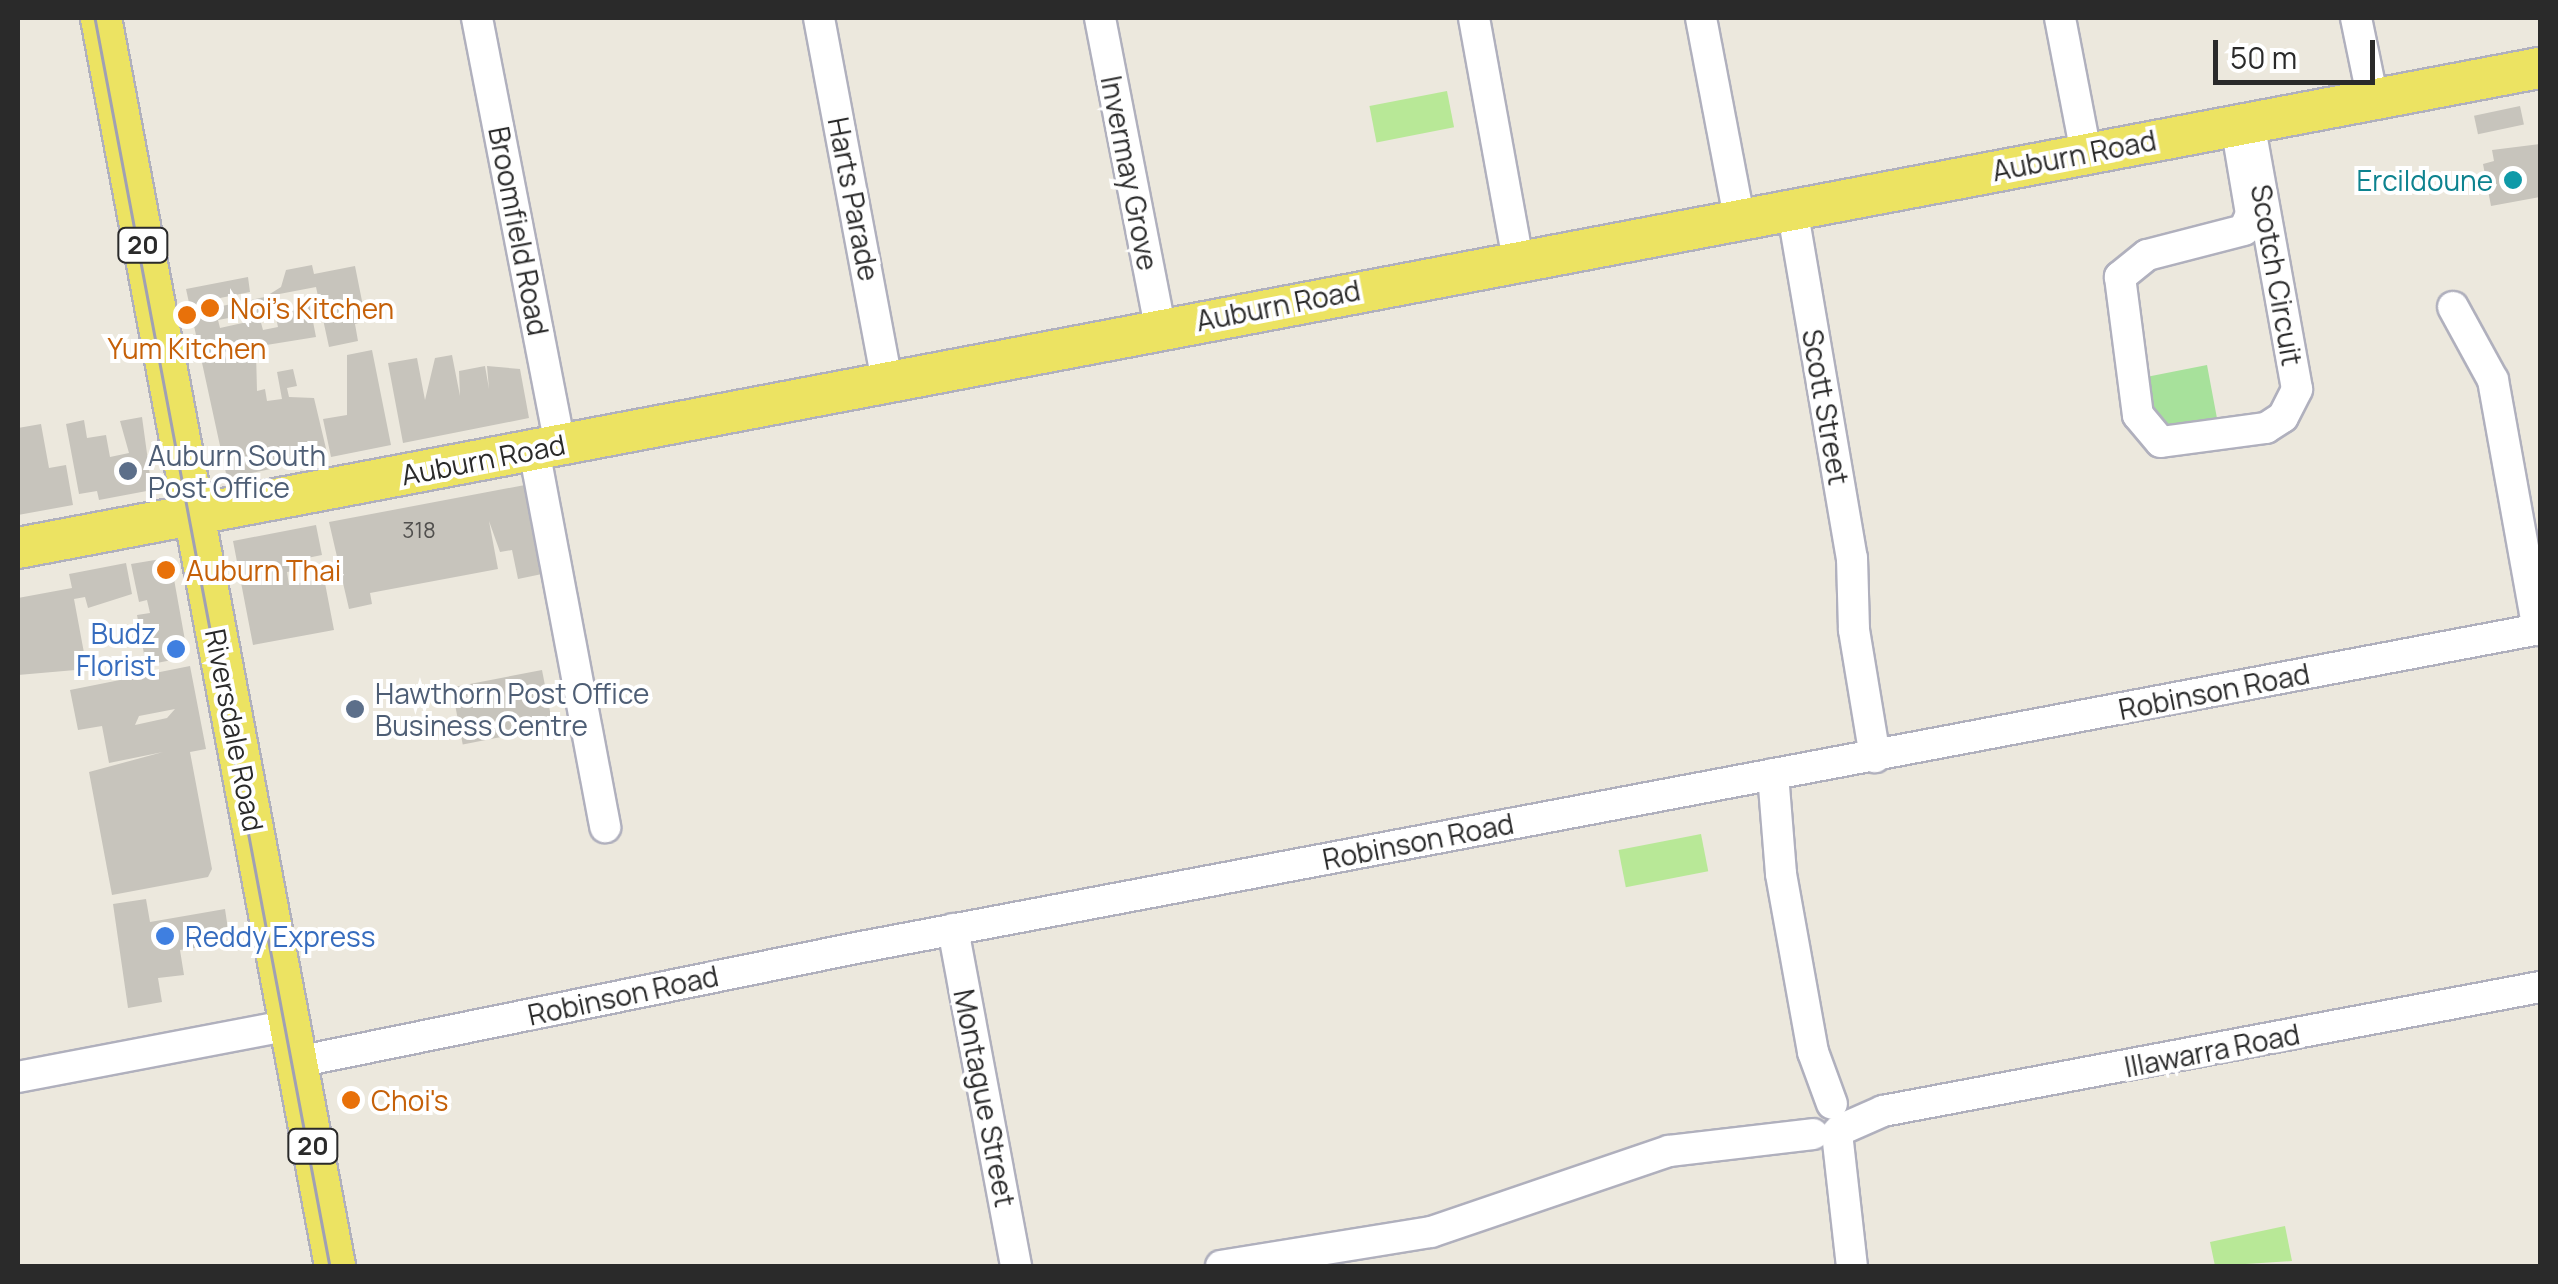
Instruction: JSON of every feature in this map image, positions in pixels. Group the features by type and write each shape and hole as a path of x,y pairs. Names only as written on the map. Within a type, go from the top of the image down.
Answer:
{"main road":[{"name":"Riversdale Road","path":"100,18 335,1266"},
{"name":"Auburn Road","path":"18,548 1518,259 2540,68"}],"street":[{"name":"Broomfield Road","path":"477,18 605,827"},
{"name":"Harts Parade","path":"819,18 887,381"},
{"name":"Invermay Grove","path":"1100,18 1160,328"},
{"path":"1474,18 1518,259"},
{"path":"1701,18 1740,218"},
{"path":"2060,18 2086,153"},
{"path":"2356,18 2373,100"},
{"name":"Scotch Circuit","path":"2242,124 2298,389 2283,417 2266,428 2161,442 2138,416 2120,278 2147,255 2244,230 2251,214 2242,124"},
{"name":"Scott Street","path":"1792,208 1881,756"},
{"path":"2453,307 2493,380 2539,630"},
{"name":"Robinson Road","path":"18,1077 294,1044 953,929 2539,630"},
{"path":"1763,776 1852,1266"},
{"name":"Montague Street","path":"953,929 1016,1266"},
{"name":"Illawarra Road","path":"1221,1266 1430,1232 1669,1151 2540,987"}],"green space":[{"path":"1447,91 1454,127 1377,142 1369,106"},
{"path":"2207,365 2219,429 2168,437 2136,379"},
{"path":"1701,834 1708,871 1626,887 1619,850"},
{"path":"2285,1226 2292,1261 2215,1266 2210,1242"}],"building":[{"path":"2520,106 2524,125 2478,134 2474,116"},
{"name":"Ercildoune","path":"2540,144 2540,197 2491,206 2483,164 2494,161 2492,150"},
{"path":"312,265 314,274 355,266 366,321 355,324 358,341 329,347 316,287 274,295 277,313 310,306 316,337 224,352 226,359 256,352 257,391 265,389 267,401 282,399 277,372 293,369 297,386 287,388 289,397 314,398 328,457 227,478 186,289 248,277 250,292 215,299 217,307 265,297 281,287 286,270","holes":["275,313 278,327 263,330 260,319 220,328 218,320"]},
{"path":"372,350 391,445 331,457 323,419 347,415 347,355"},
{"path":"452,355 460,396 459,371 485,366 489,389 487,366 520,369 529,418 403,443 388,363 417,358 425,400 435,358"},
{"path":"142,417 152,490 99,500 97,491 79,494 66,424 84,420 87,438 106,435 110,457 129,453 120,421"},
{"path":"41,424 49,468 66,465 73,505 18,515 18,428"},
{"path":"525,485 542,574 518,579 512,550 500,552 489,521 498,569 370,593 372,604 349,609 329,522"},
{"path":"316,525 322,555 297,560 299,570 287,572 289,585 324,578 334,630 253,645 233,541"},
{"path":"161,559 172,568 188,657 146,665 137,615 150,613 147,600 139,602 131,564"},
{"path":"126,563 132,594 88,608 85,597 74,599 87,669 18,675 18,598 72,588 69,574"},
{"path":"190,666 206,749 190,752 212,869 208,877 112,895 89,772 163,752 109,763 102,726 78,730 70,690","holes":["175,709 167,718 135,725 139,716"]},
{"path":"542,670 553,727 463,744 452,688"},
{"path":"146,899 150,922 225,909 230,943 180,950 184,975 158,978 162,1002 128,1008 113,904"}],"tram line":[{"path":"95,18 330,1266"}],"place":[{"name":"Ercildoune","path":"2513,180"},
{"name":"Noi's Kitchen","path":"210,308"},
{"name":"Yum Kitchen","path":"187,315"},
{"name":"Auburn South Post Office","path":"128,471"},
{"name":"Auburn Thai","path":"166,570"},
{"name":"Budz Florist","path":"176,649"},
{"name":"Hawthorn Post Office Business Centre","path":"355,709"},
{"name":"Reddy Express","path":"165,936"},
{"name":"Choi's","path":"351,1100"}]}
